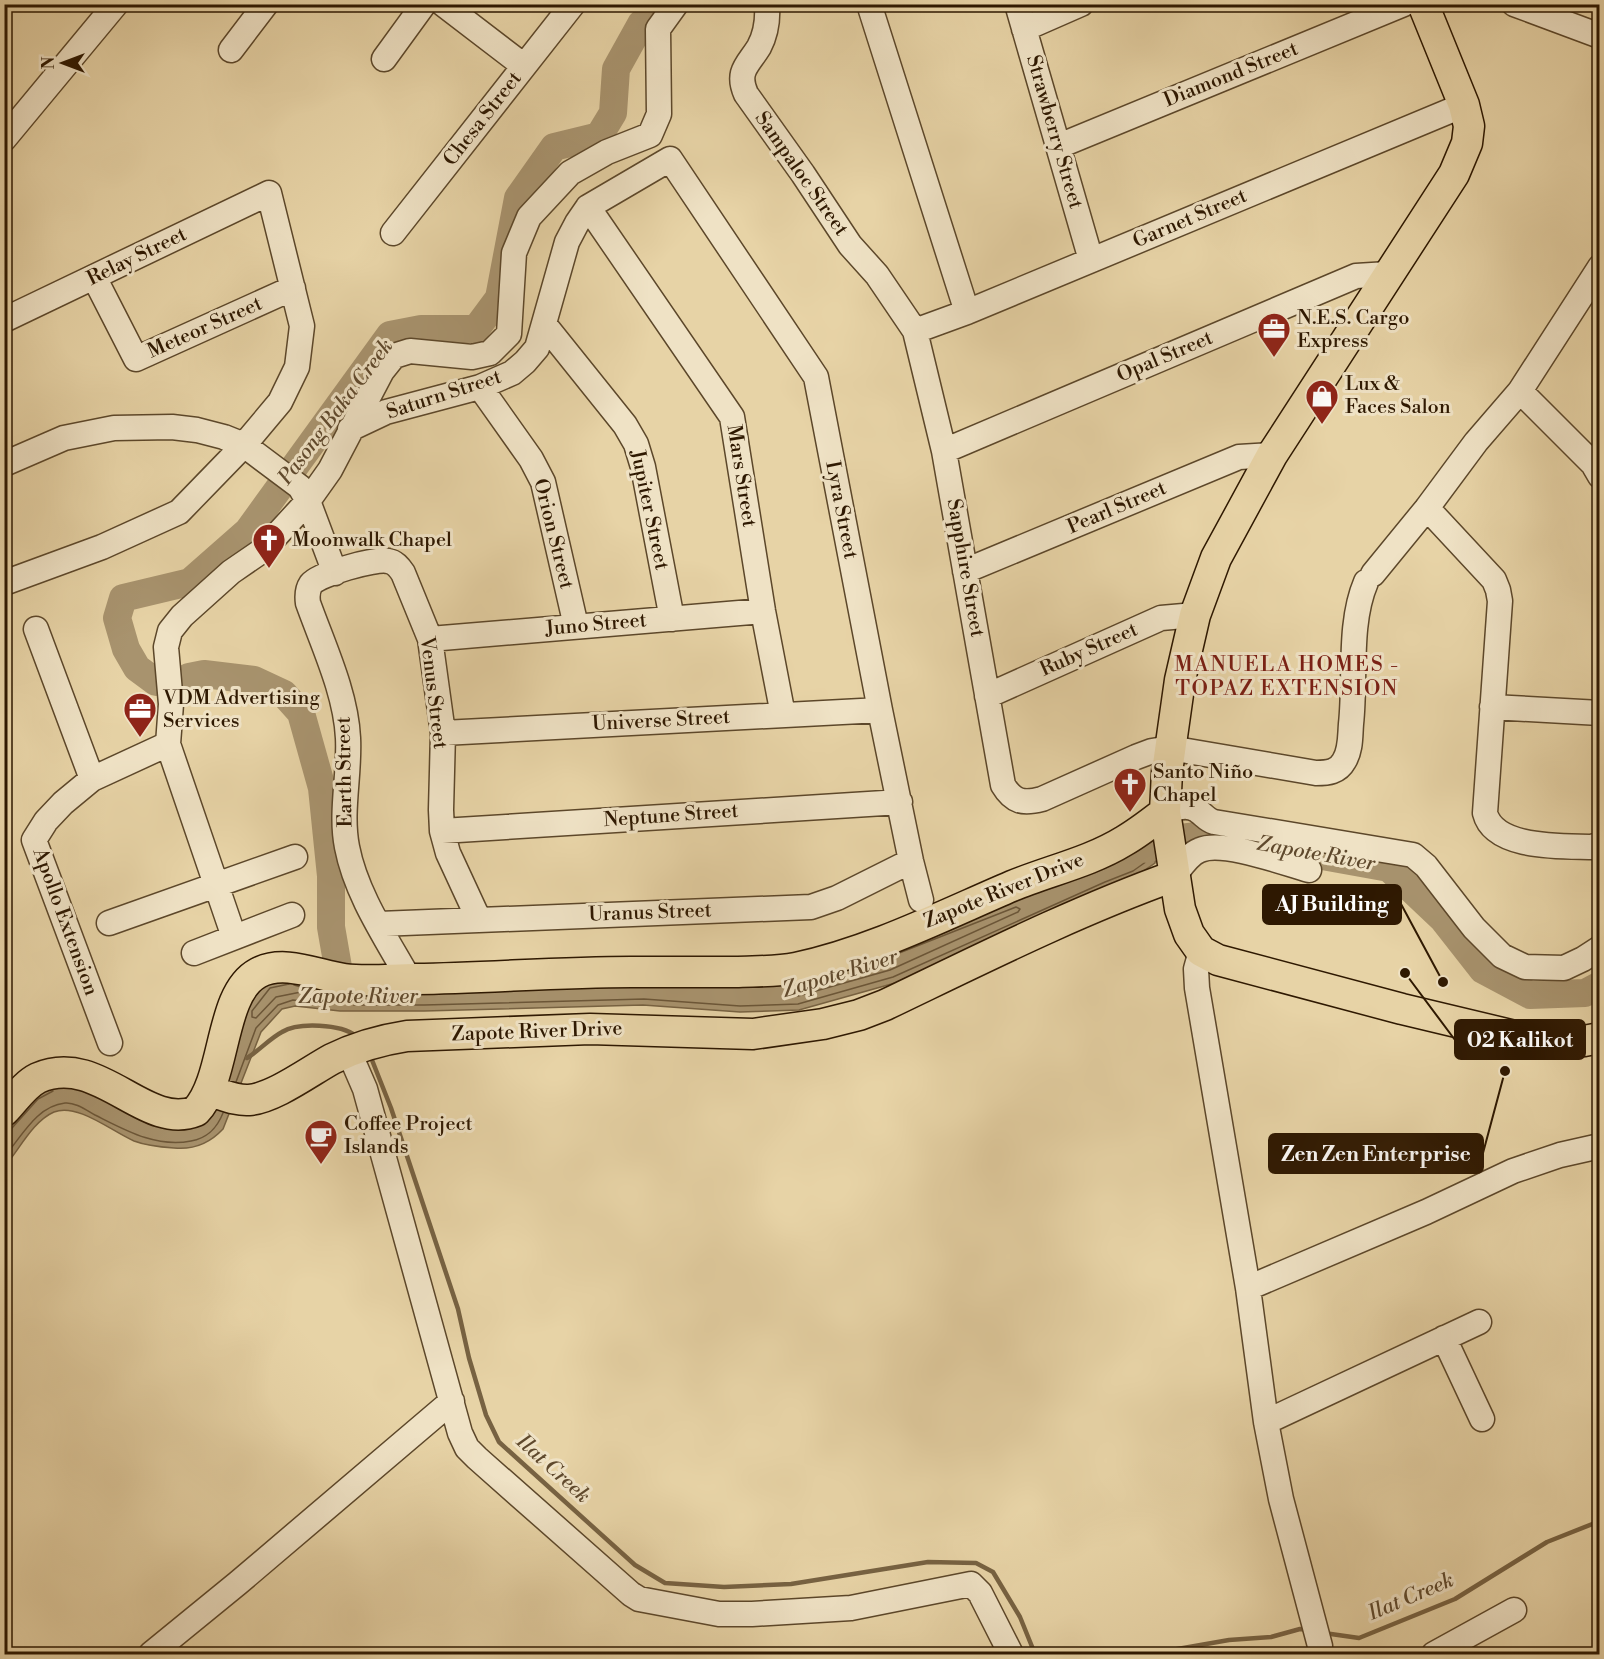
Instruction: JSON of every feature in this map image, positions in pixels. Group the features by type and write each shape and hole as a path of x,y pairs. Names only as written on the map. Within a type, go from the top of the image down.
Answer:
{"main road":[{"path":"1423,4 1464,105 1469,126 1467,143 1454,174 1272,455 1216,558 1195,615 1180,680 1165,793 1169,843 1180,909 1189,934 1201,951 1240,968 1519,1037 1552,1043 1599,1038"},
{"name":"Zapote River Drive","path":"220,1094 221,1055 235,1002 244,985 258,973 270,969 289,969 345,979 409,979 573,972 763,971 795,968 882,940 1124,842 1169,843"},
{"name":"Zapote River Drive","path":"4,1111 28,1085 37,1079 74,1072 155,1110 177,1114 196,1111 220,1094 252,1100 361,1047 407,1036 590,1029 753,1034 823,1024 859,1015 885,1005 1118,896 1169,843"}],"street":[{"path":"4,139 116,4"},
{"path":"231,50 266,4"},
{"path":"384,59 424,4"},
{"path":"443,4 524,66"},
{"name":"Chesa Street","path":"393,233 573,4"},
{"path":"234,937 168,744 171,704 166,647 170,631 182,616 231,572 262,550 304,494 330,470 382,371 394,356 411,351 472,357 490,353 509,334 514,253 529,218 570,173 607,152 650,135 659,114 658,29 676,4"},
{"name":"Sampaloc Street","path":"767,4 768,17 765,31 760,45 745,66 741,84 850,245 877,275 915,331"},
{"path":"869,4 967,312"},
{"name":"Strawberry Street","path":"1017,4 1091,260"},
{"path":"1024,29 1081,4"},
{"name":"Diamond Street","path":"1059,146 1404,4"},
{"path":"1514,4 1599,36"},
{"name":"Garnet Street","path":"915,331 967,312 1464,105"},
{"name":"Saturn Street","path":"350,429 386,412 480,387 512,373 537,348 567,242 588,207 670,159"},
{"name":"Lyra Street","path":"670,159 816,377 880,710 921,900"},
{"name":"Relay Street","path":"4,320 269,193 292,288"},
{"name":"Mars Street","path":"588,207 732,417 763,611 783,715"},
{"path":"1170,748 1316,772 1337,770 1348,753 1354,699 1356,624 1359,601 1370,578 1427,508 1476,442 1520,391 1599,267"},
{"name":"Opal Street","path":"944,451 1356,276 1388,274"},
{"name":"Meteor Street","path":"94,277 136,359 292,288"},
{"path":"4,583 102,547 179,512 244,445 280,402 297,367 302,326 292,288"},
{"name":"Jupiter Street","path":"544,324 625,425 636,444 643,467 672,619"},
{"name":"Sapphire Street","path":"915,331 944,451 1003,785 1009,795 1018,801 1029,803 1042,800 1136,757 1170,748"},
{"name":"Orion Street","path":"480,387 531,459 543,482 576,626"},
{"path":"1520,391 1593,464 1599,476"},
{"path":"4,464 64,438 114,428 172,427 225,437 244,445 273,466 304,494 335,573"},
{"name":"Pearl Street","path":"965,571 1239,457 1272,455"},
{"path":"1427,508 1494,580 1498,590 1500,601 1485,813 1491,827 1500,834 1542,845 1592,847 1599,845"},
{"name":"Venus Street","path":"335,573 379,560 397,565 403,573 430,639 443,733 442,831 448,853 479,920"},
{"name":"Earth Street","path":"335,573 315,580 307,595 343,702 346,719 348,739 345,833 347,849 364,895 409,979"},
{"name":"Juno Street","path":"430,639 763,611"},
{"name":"Ruby Street","path":"987,696 1161,618 1195,615"},
{"path":"36,629 92,779"},
{"path":"1492,707 1599,713"},
{"name":"Universe Street","path":"443,733 880,710"},
{"name":"Apollo Extension","path":"110,1043 34,840 46,821 63,803 92,779 168,744"},
{"name":"Neptune Street","path":"442,831 900,802"},
{"name":"Zapote River Drive","path":"1169,843 1179,807 1194,808 1209,821 1413,855 1426,866 1487,943 1502,956 1525,967 1564,968 1599,948"},
{"path":"1169,843 1191,856 1199,850 1210,848 1239,851 1309,870"},
{"path":"109,923 295,857"},
{"name":"Uranus Street","path":"379,924 812,907 837,898 911,861"},
{"path":"194,952 292,915"},
{"path":"1201,951 1196,969 1197,988 1248,1288 1266,1422 1281,1499 1319,1650"},
{"path":"361,1047 365,1089 452,1401 467,1448 477,1458 639,1599 719,1614 764,1613 851,1608 971,1584 980,1593 1011,1654"},
{"path":"1248,1288 1514,1172 1560,1155 1599,1146"},
{"path":"1266,1422 1479,1322"},
{"path":"1444,1338 1482,1419"},
{"path":"151,1654 452,1401"},
{"path":"1434,1654 1514,1610"}],"water":[{"path":"1153,835 1157,851 1155,863 1136,876 895,983 799,1010 740,1012 643,1005 424,1011 340,1011 295,1006 282,1009 261,1032 223,1129 207,1142 195,1147 181,1148 149,1145 134,1141 94,1119 73,1111 63,1110 46,1116 39,1122 5,1166 5,1126 34,1094 56,1083 191,1115 239,1006 263,975 780,980"}],"waterway":[{"name":"Pasong Baka Creek","path":"163,681 156,682 137,668 126,649 117,618 123,598 190,582 248,531 390,335 421,329 476,329 499,298 518,198 554,147 599,136 613,113 616,69 641,24 662,4"},
{"name":"Pasong Baka Creek","path":"189,677 204,674 254,680 284,694 301,713 322,788 331,876 331,927 343,996"},
{"name":"Zapote River","path":"1147,849 1169,841 1207,835 1389,868 1443,919 1483,970 1530,995 1585,993 1600,985"},
{"name":"Ilat Creek","path":"247,1058 277,1035 298,1027 330,1027 356,1036"},
{"name":"Ilat Creek","path":"370,1055 391,1108 458,1309 469,1358 486,1415 499,1442 635,1565 665,1583 724,1587 791,1584 928,1562 976,1563 993,1572 1020,1617 1035,1654"},
{"name":"Ilat Creek","path":"1324,1633 1359,1638 1455,1599 1547,1542 1600,1521"},
{"name":"Ilat Creek","path":"1149,1654 1229,1640 1271,1637 1300,1629 1307,1630"}],"place":[{"name":"N.E.S. Cargo Express","path":"1274,358"},
{"name":"Lux & Faces Salon","path":"1322,425"},
{"name":"Moonwalk Chapel","path":"269,569"},
{"name":"VDM Advertising Services","path":"140,738"},
{"name":"Santo Niño Chapel","path":"1130,813"},
{"name":"02 Kalikot","path":"1405,973"},
{"name":"AJ Building","path":"1443,982"},
{"name":"Zen Zen Enterprise","path":"1505,1071"},
{"name":"Coffee Project Islands","path":"321,1165"}],"district":[{"name":"MANUELA HOMES - TOPAZ EXTENSION","path":"1287,677"}]}
